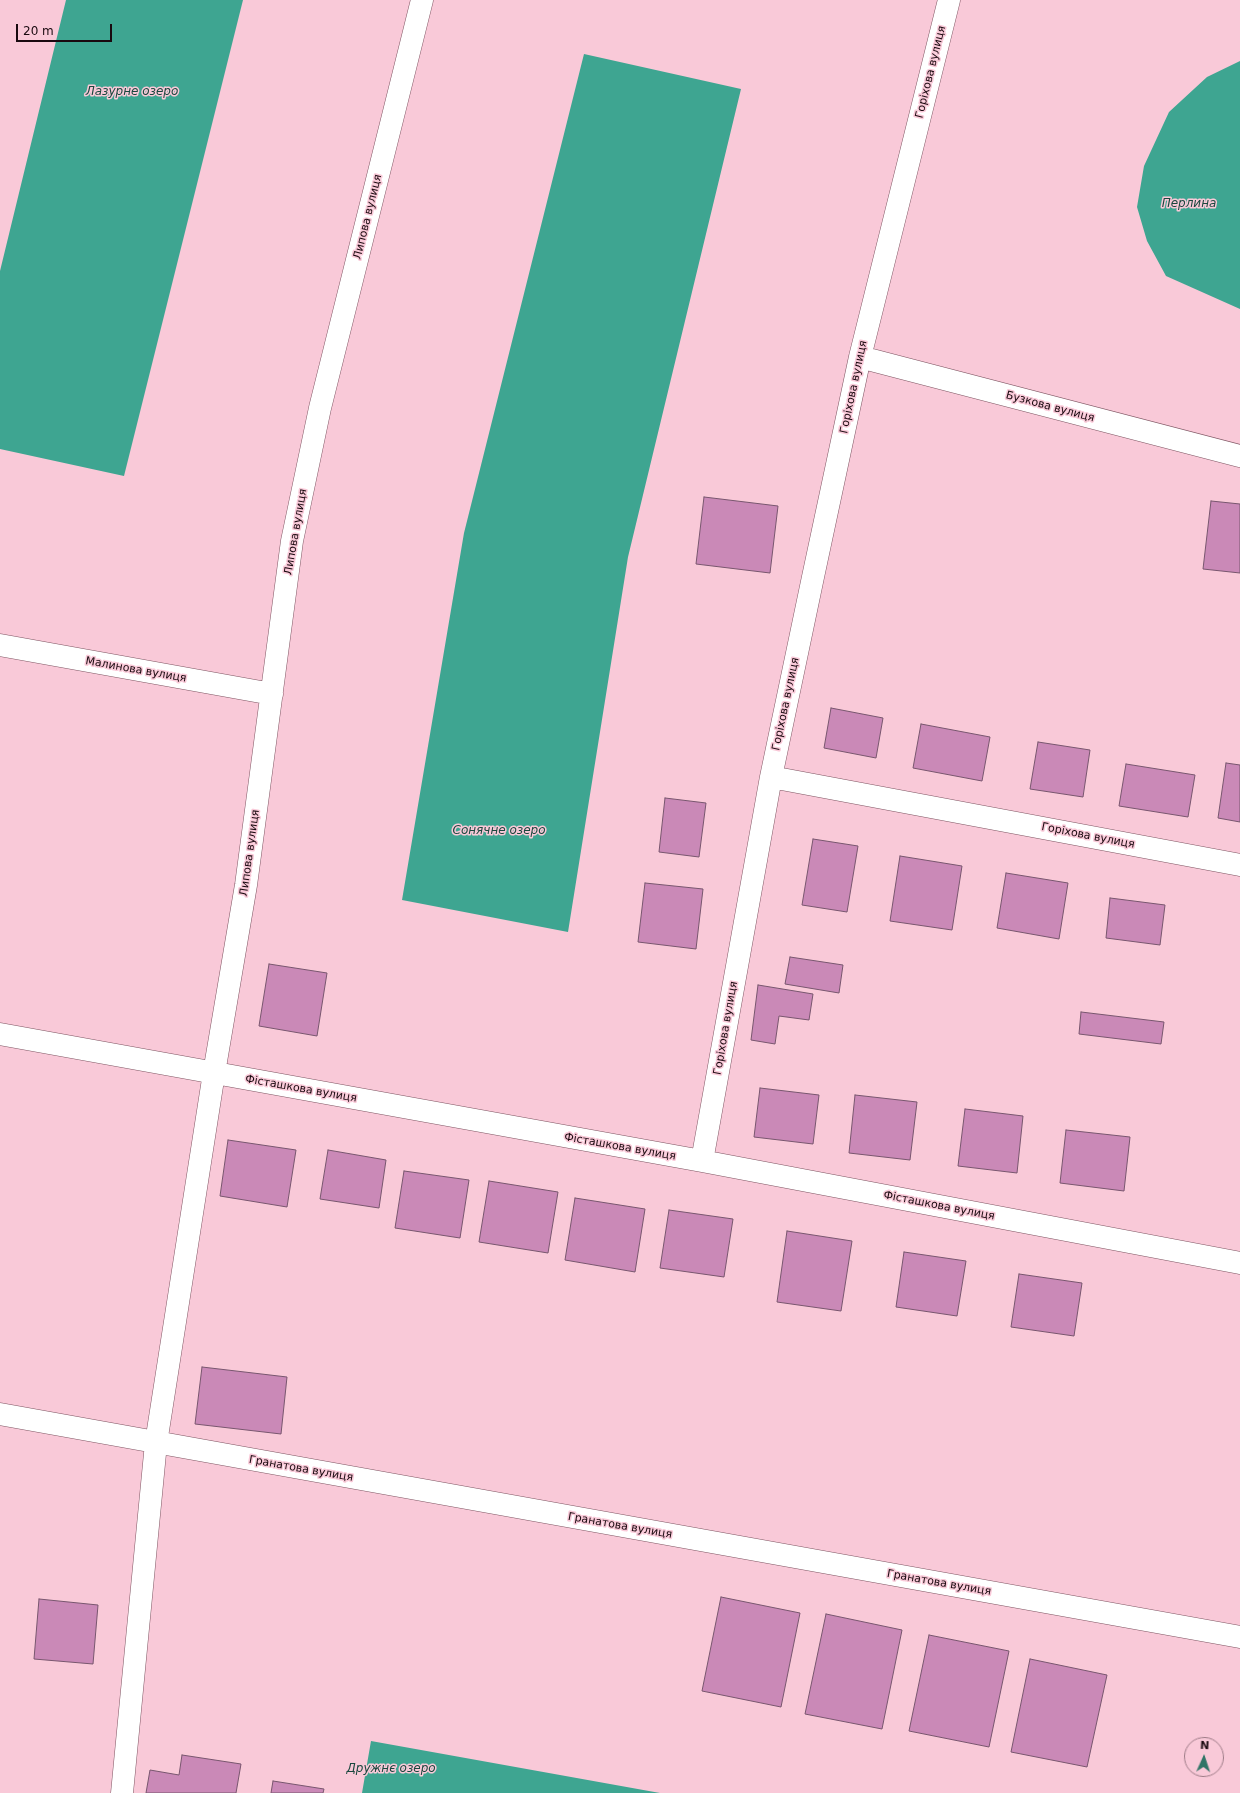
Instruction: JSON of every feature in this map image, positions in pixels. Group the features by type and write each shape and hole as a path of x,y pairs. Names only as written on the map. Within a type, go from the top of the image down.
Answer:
{"street":[{"name":"Липова вулиця","path":"122,1793 156,1443 214,1073 246,885 292,541 320,408 422,0"},
{"name":"Горіхова вулиця","path":"702,1162 771,777 860,357 949,0"},
{"name":"Бузкова вулиця","path":"860,357 1240,456"},
{"name":"Малинова вулиця","path":"0,645 272,694"},
{"name":"Горіхова вулиця","path":"771,777 1240,865"},
{"name":"Фісташкова вулиця","path":"0,1034 702,1162 1240,1263"},
{"name":"Гранатова вулиця","path":"0,1414 1240,1637"}],"water":[{"name":"Лазурне озеро","path":"66,0 243,0 124,476 0,449 0,271"},
{"name":"Сонячне озеро","path":"584,54 741,89 628,557 568,932 402,900 464,533"},
{"name":"Перлина","path":"1240,61 1240,309 1166,276 1147,241 1137,207 1144,166 1169,112 1207,77"},
{"name":"Дружнє озеро","path":"371,1741 660,1793 362,1793"}],"building":[{"path":"704,497 778,506 770,573 696,564"},
{"path":"1211,501 1240,504 1240,573 1203,569"},
{"path":"831,708 883,718 876,758 824,748"},
{"path":"921,724 990,737 982,781 913,768"},
{"path":"1038,742 1090,750 1083,797 1030,789"},
{"path":"1226,763 1240,765 1240,822 1218,818"},
{"path":"1126,764 1195,775 1188,817 1119,806"},
{"path":"665,798 706,803 699,857 659,852"},
{"path":"813,839 858,846 847,912 802,905"},
{"path":"900,856 962,866 952,930 890,921"},
{"path":"1006,873 1068,883 1059,939 997,928"},
{"path":"645,883 703,889 696,949 638,942"},
{"path":"1110,898 1165,905 1160,945 1106,938"},
{"path":"790,957 843,965 839,993 785,984"},
{"path":"269,964 327,973 317,1036 259,1026"},
{"path":"758,985 813,994 809,1020 779,1016 775,1044 751,1040"},
{"path":"1081,1012 1164,1022 1161,1044 1079,1034"},
{"path":"760,1088 819,1095 813,1144 754,1137"},
{"path":"855,1095 917,1102 910,1160 849,1153"},
{"path":"965,1109 1023,1116 1017,1173 958,1166"},
{"path":"1066,1130 1130,1137 1124,1191 1060,1183"},
{"path":"228,1140 296,1150 287,1207 220,1196"},
{"path":"328,1150 386,1160 379,1208 320,1199"},
{"path":"404,1171 469,1180 460,1238 395,1228"},
{"path":"489,1181 558,1192 548,1253 479,1242"},
{"path":"575,1198 645,1209 635,1272 565,1260"},
{"path":"669,1210 733,1219 724,1277 660,1268"},
{"path":"787,1231 852,1241 841,1311 777,1302"},
{"path":"904,1252 966,1261 957,1316 896,1307"},
{"path":"1019,1274 1082,1283 1074,1336 1011,1327"},
{"path":"202,1367 287,1377 281,1434 195,1424"},
{"path":"721,1597 800,1613 781,1707 702,1691"},
{"path":"39,1599 98,1605 93,1664 34,1659"},
{"path":"826,1614 902,1630 882,1729 805,1714"},
{"path":"929,1635 1009,1651 989,1747 909,1731"},
{"path":"1030,1659 1107,1675 1087,1767 1011,1752"},
{"path":"182,1755 241,1764 236,1793 146,1793 150,1770 179,1775"},
{"path":"273,1781 324,1789 323,1793 271,1793"}]}
